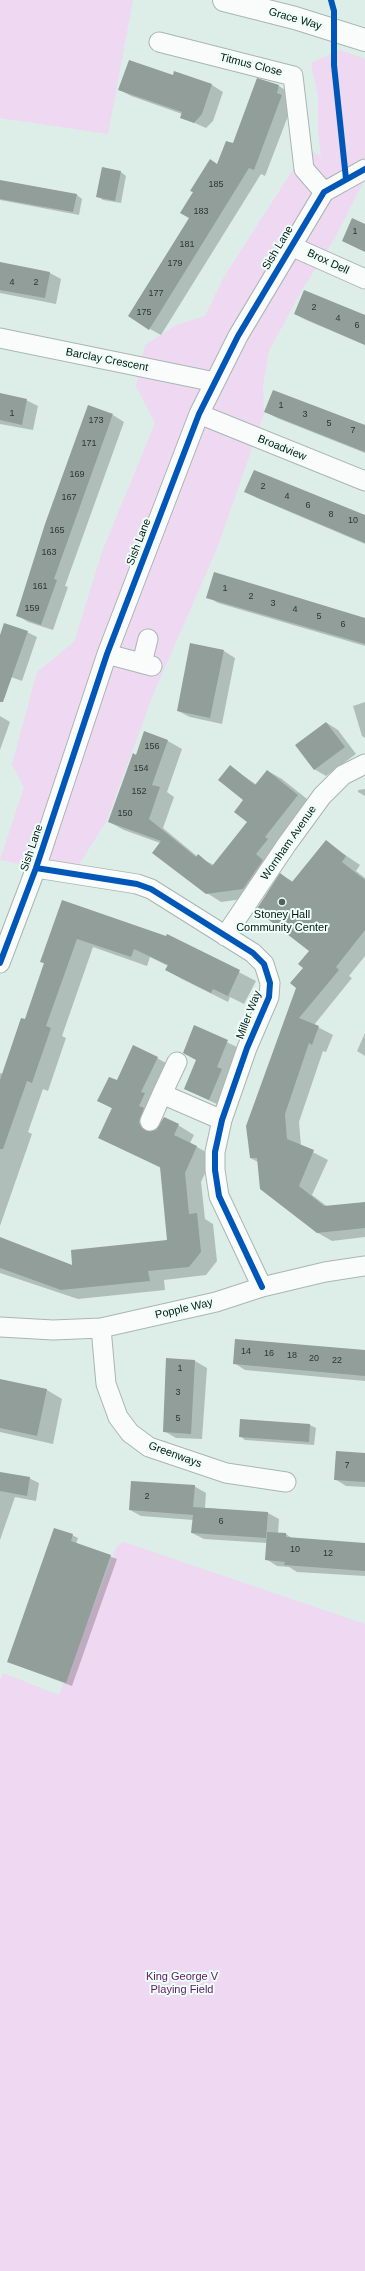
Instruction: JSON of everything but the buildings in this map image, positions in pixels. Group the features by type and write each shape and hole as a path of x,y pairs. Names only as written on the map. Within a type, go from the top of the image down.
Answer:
{"street":[{"name":"Grace Way","path":"224,0 295,18 365,40"},
{"name":"Titmus Close","path":"159,42 293,76 304,169 324,192"},
{"name":"Sish Lane","path":"0,963 36,868 107,654 199,414 238,336 324,192 365,169"},
{"name":"Brox Dell","path":"291,246 365,280"},
{"name":"Barclay Crescent","path":"0,338 214,382"},
{"name":"Broadview","path":"199,414 365,482"},
{"path":"107,654 147,665 148,640"},
{"name":"Wornham Avenue","path":"225,936 287,844 322,796 343,774 365,764"},
{"name":"Miller Way","path":"36,868 137,884 151,889 253,953 264,964 270,983 269,997 247,1048 222,1120 215,1152 215,1170 219,1196 262,1287"},
{"path":"150,1121 177,1062"},
{"path":"162,1094 222,1120"},
{"name":"Popple Way","path":"0,1327 53,1330 101,1328 216,1302 262,1287 325,1272 365,1266"},
{"name":"Greenways","path":"101,1328 106,1384 118,1417 130,1434 149,1447 226,1473 286,1482"}],"green space":[{"path":"0,0 133,0 108,134 0,118"},
{"path":"340,50 365,59 365,179 335,238 302,290 269,351 263,386 264,414 218,546 153,695 106,822 73,874 0,860 24,787 12,764 37,672 74,642 102,552 155,423 136,386 145,345 176,325 205,316 224,277 306,149 321,156 318,132 318,97 311,63"},
{"name":"King George V Playing Field","path":"124,1542 365,1624 365,2271 0,2271 0,1681 3,1673 59,1695 117,1546"}],"cycle path":[{"path":"331,0 334,11 334,65 346,179"},
{"path":"0,963 36,868 107,654 199,414 238,336 324,192 365,169"},
{"path":"36,868 137,884 151,889 253,953 264,964 270,983 269,997 247,1048 222,1120 215,1152 215,1170 219,1196 262,1287"}],"place":[{"name":"Stoney Hall Community Center","path":"282,902"}]}
